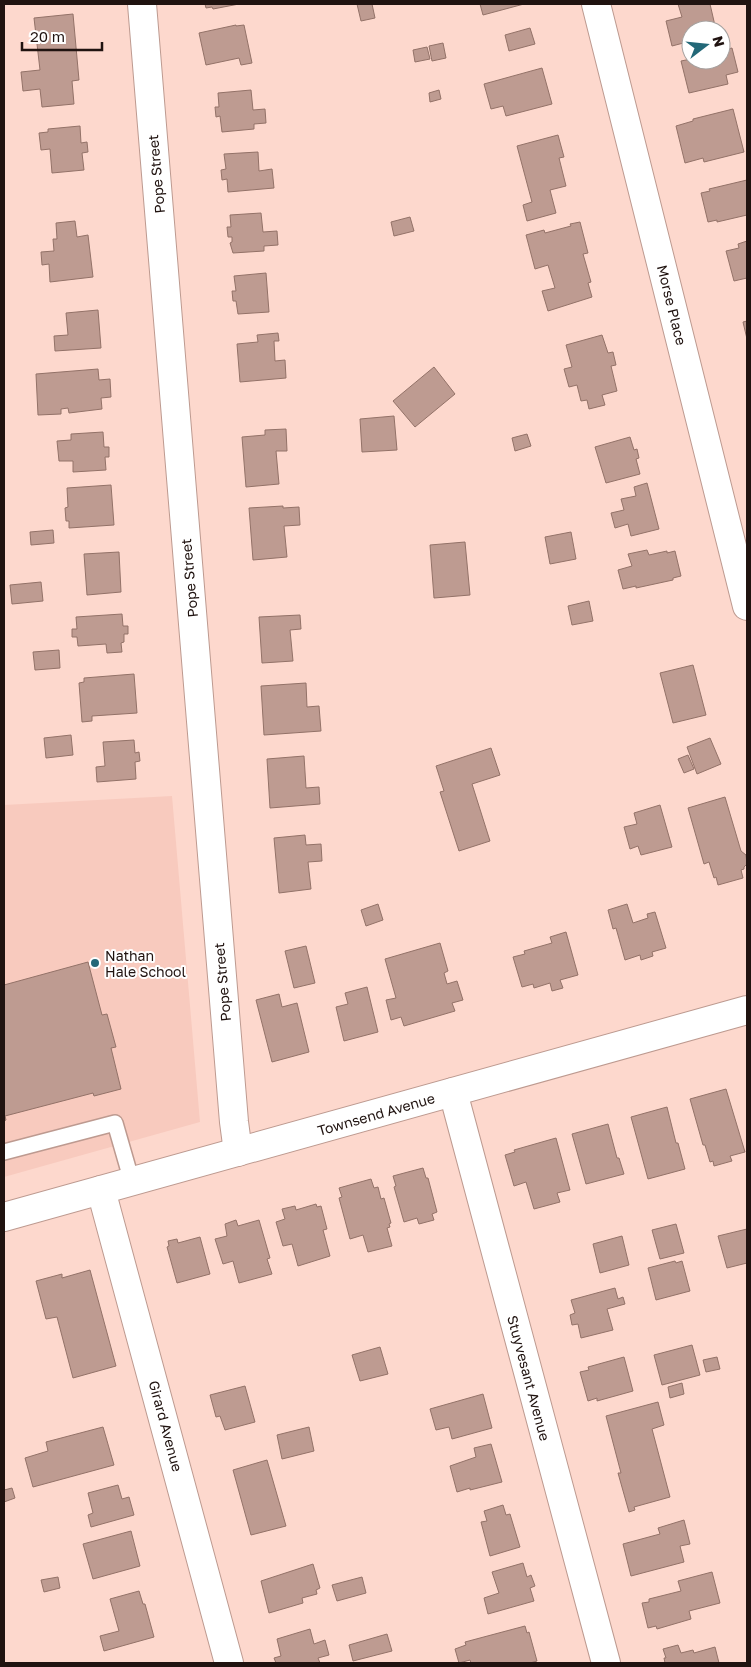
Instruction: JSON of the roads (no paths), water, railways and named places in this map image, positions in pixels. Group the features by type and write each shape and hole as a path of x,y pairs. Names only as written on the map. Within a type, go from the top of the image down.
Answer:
{"street":[{"name":"Pope Street","path":"142,4 238,1152"},
{"name":"Morse Place","path":"596,4 747,606"},
{"name":"Townsend Avenue","path":"4,1217 747,1010"},
{"name":"Stuyvesant Avenue","path":"453,1092 606,1663"},
{"name":"Girard Avenue","path":"102,1190 229,1663"}],"lane":[{"path":"4,1152 115,1123 132,1182"}],"place":[{"name":"Nathan Hale School","path":"95,963"}]}
